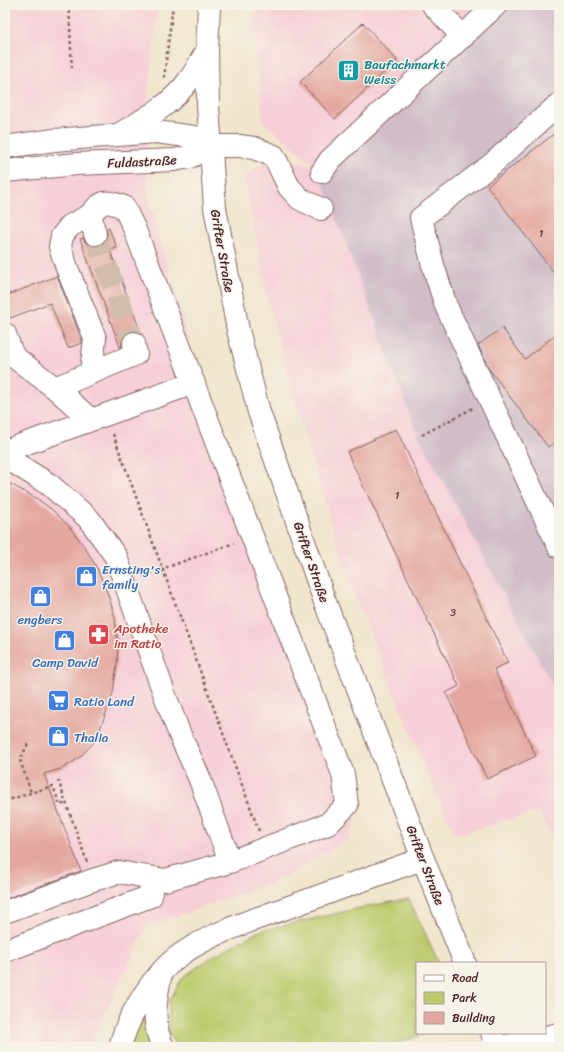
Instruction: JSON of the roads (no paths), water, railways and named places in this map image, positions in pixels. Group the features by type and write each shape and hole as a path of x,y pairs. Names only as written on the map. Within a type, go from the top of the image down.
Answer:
{"main road":[{"name":"Grifter Straße","path":"209,5 207,51 208,106 215,208 238,330 259,412 326,602 423,859 465,962"},
{"path":"432,5 463,37"},
{"path":"322,172 330,160 496,5"},
{"path":"116,135 156,112 179,93 190,79 207,51"},
{"path":"559,104 491,165 421,218 433,265 446,306 559,546"},
{"name":"Fuldastraße","path":"5,147 54,140 156,132 194,137 211,146"},
{"path":"211,146 244,146 254,148 274,156 289,187 300,199 320,209"},
{"name":"Fuldastraße","path":"5,171 77,164 174,160 190,157 211,146"},
{"path":"5,912 119,872 165,880 230,862 328,824 347,805 343,774 138,237 124,207 109,202 99,205 92,225 70,226 62,236 60,247 95,338 91,373"},
{"path":"5,334 9,357 98,418"},
{"path":"55,388 136,354 134,343"},
{"path":"5,451 194,383"},
{"path":"5,457 50,485 89,519 116,557 164,693 180,735 199,777 230,862"},
{"path":"120,1047 134,1010 161,973 182,953 202,941 236,926 423,859"},
{"path":"5,951 151,896 150,877"},
{"path":"161,973 154,1014 157,1030 163,1047"},
{"path":"492,1034 498,1047"},
{"path":"502,1047 559,1034"}],"tunnel":[{"path":"95,234 134,343"}],"place":[{"name":"Baufachmarkt Weiss","path":"349,71"},
{"name":"Ernsting's family","path":"86,576"},
{"name":"engbers","path":"40,597"},
{"name":"Apotheke im Ratio","path":"98,635"},
{"name":"Camp David","path":"65,640"},
{"name":"Ratio Land","path":"58,701"},
{"name":"Thalia","path":"58,737"}]}
